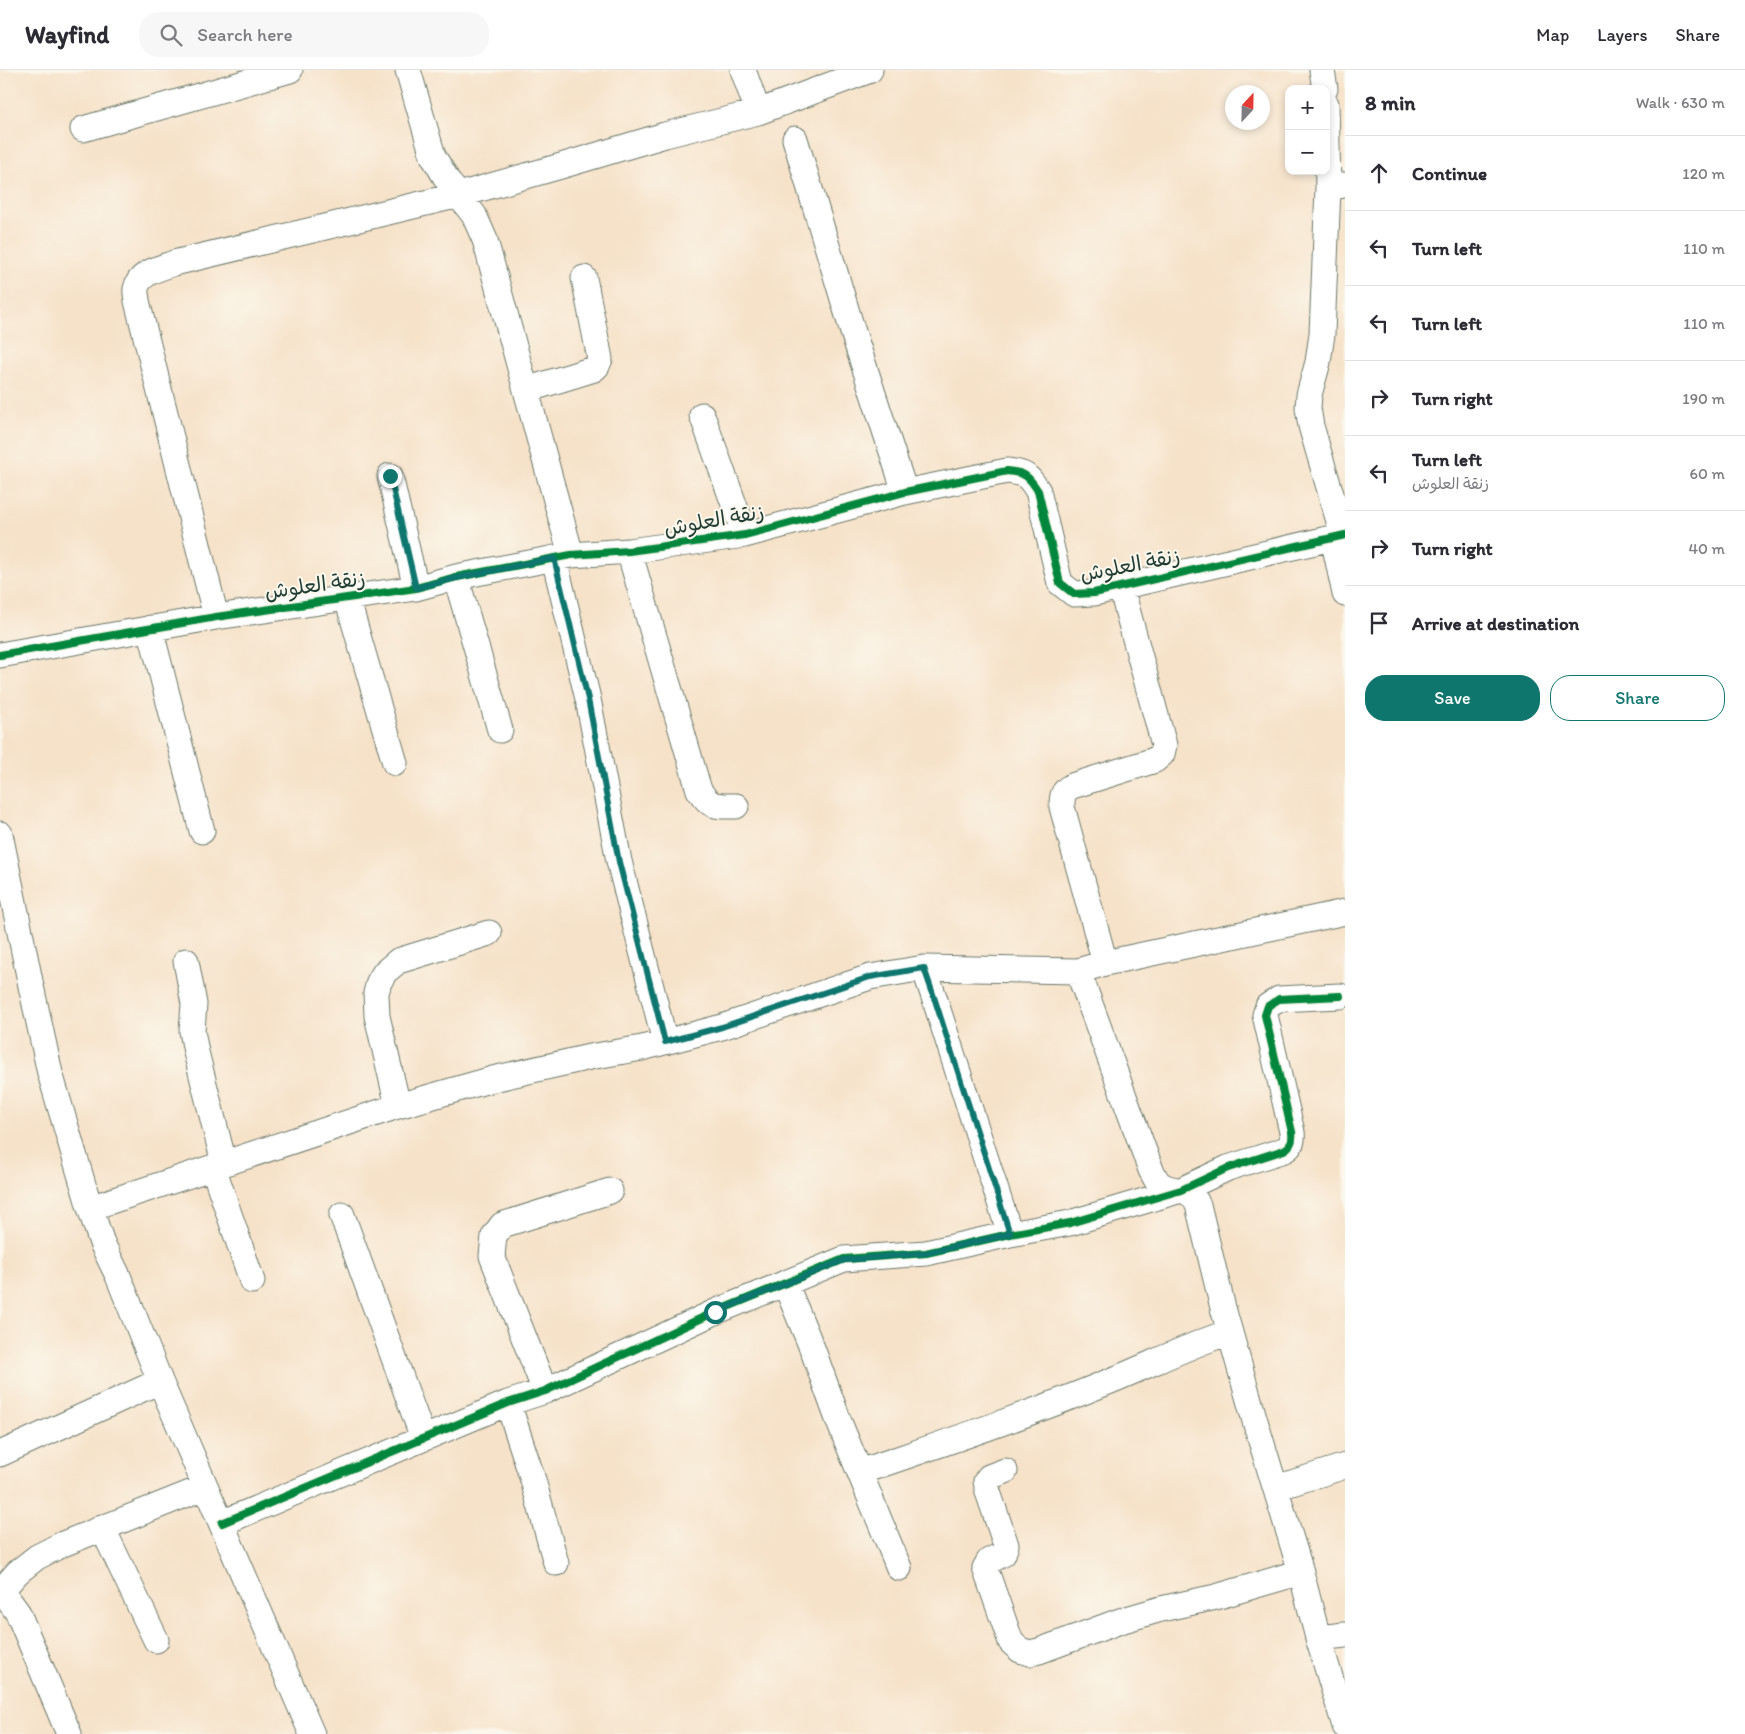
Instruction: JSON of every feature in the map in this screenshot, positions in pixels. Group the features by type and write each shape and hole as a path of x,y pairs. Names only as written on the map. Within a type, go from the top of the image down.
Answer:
{"street":[{"path":"83,129 290,70"},
{"path":"408,70 433,156 448,183 474,215 485,240 526,390 563,557 619,862 665,1042"},
{"path":"743,70 758,112"},
{"path":"216,617 137,301 136,288 141,279 151,271 174,263 459,195 665,135 758,112 870,70"},
{"path":"1322,70 1324,85"},
{"path":"1329,130 1337,186 1322,334 1308,408 1340,536 1345,594"},
{"path":"794,139 852,329 905,492"},
{"path":"526,390 594,369 597,366 600,359 584,278"},
{"path":"702,415 744,535"},
{"name":"زنقة العلوش","path":"0,655 216,617 416,588 456,578 563,557 629,551 744,535 905,492 1007,471 1022,473 1030,479 1038,491 1060,583 1074,594 1080,595 1121,587 1340,536"},
{"path":"390,476 416,588"},
{"path":"629,551 699,790 707,802 716,806 736,806"},
{"path":"456,578 500,730"},
{"path":"1105,963 1062,807 1062,796 1066,789 1072,786 1155,760 1162,754 1164,745 1121,587"},
{"path":"347,598 395,763"},
{"path":"150,628 202,831"},
{"path":"0,838 50,1073 102,1243 118,1276 160,1381 312,1734"},
{"path":"90,1208 398,1106 493,1079 590,1057 642,1048 722,1027 870,977 924,968 1078,971 1105,963 1345,912"},
{"path":"398,1106 377,1016 376,993 379,982 385,972 398,961 489,933"},
{"path":"186,961 194,1004 192,1031 194,1045 219,1165 252,1281"},
{"path":"924,968 1010,1234"},
{"path":"1078,971 1151,1170 1158,1182 1163,1186 1181,1190 1194,1196 1198,1204 1230,1332 1345,1726"},
{"path":"222,1523 508,1403 545,1391 715,1312 785,1282 844,1260 926,1253 1070,1223 1181,1190 1228,1168 1284,1150 1290,1145 1292,1132 1265,1015 1268,1006 1279,999 1340,996"},
{"path":"545,1391 492,1256 494,1236 502,1225 610,1191"},
{"path":"342,1215 423,1438"},
{"path":"785,1282 898,1568"},
{"path":"860,1472 1104,1384 1192,1345 1230,1332"},
{"path":"0,1454 160,1381"},
{"path":"508,1403 533,1480 556,1563"},
{"path":"1276,1488 1345,1466"},
{"path":"1005,1471 986,1480 988,1492 1006,1545 1003,1554 989,1561 985,1568 1006,1631 1011,1642 1020,1650 1030,1653 1039,1651 1120,1621 1161,1609 1216,1597 1301,1572"},
{"path":"69,1734 18,1613 1,1591 18,1572 37,1557 62,1544 205,1487"},
{"path":"102,1527 156,1640"},
{"path":"1318,1638 1345,1635"}],"cycle path":[{"path":"0,655 216,617 416,588 456,577 571,555 629,551 745,535 905,492 1007,471 1025,476 1038,491 1060,583 1074,594 1094,593 1345,535"},
{"path":"222,1523 508,1403 545,1391 715,1312 844,1259 926,1253 1070,1223 1181,1190 1228,1168 1284,1150 1289,1147 1292,1132 1265,1015 1268,1006 1279,999 1340,996"}],"route":[{"path":"390,476 416,588 554,558 588,699 619,862 665,1042 722,1027 870,977 924,968 1010,1234 911,1256 857,1257 844,1260 785,1282 715,1312"}]}
